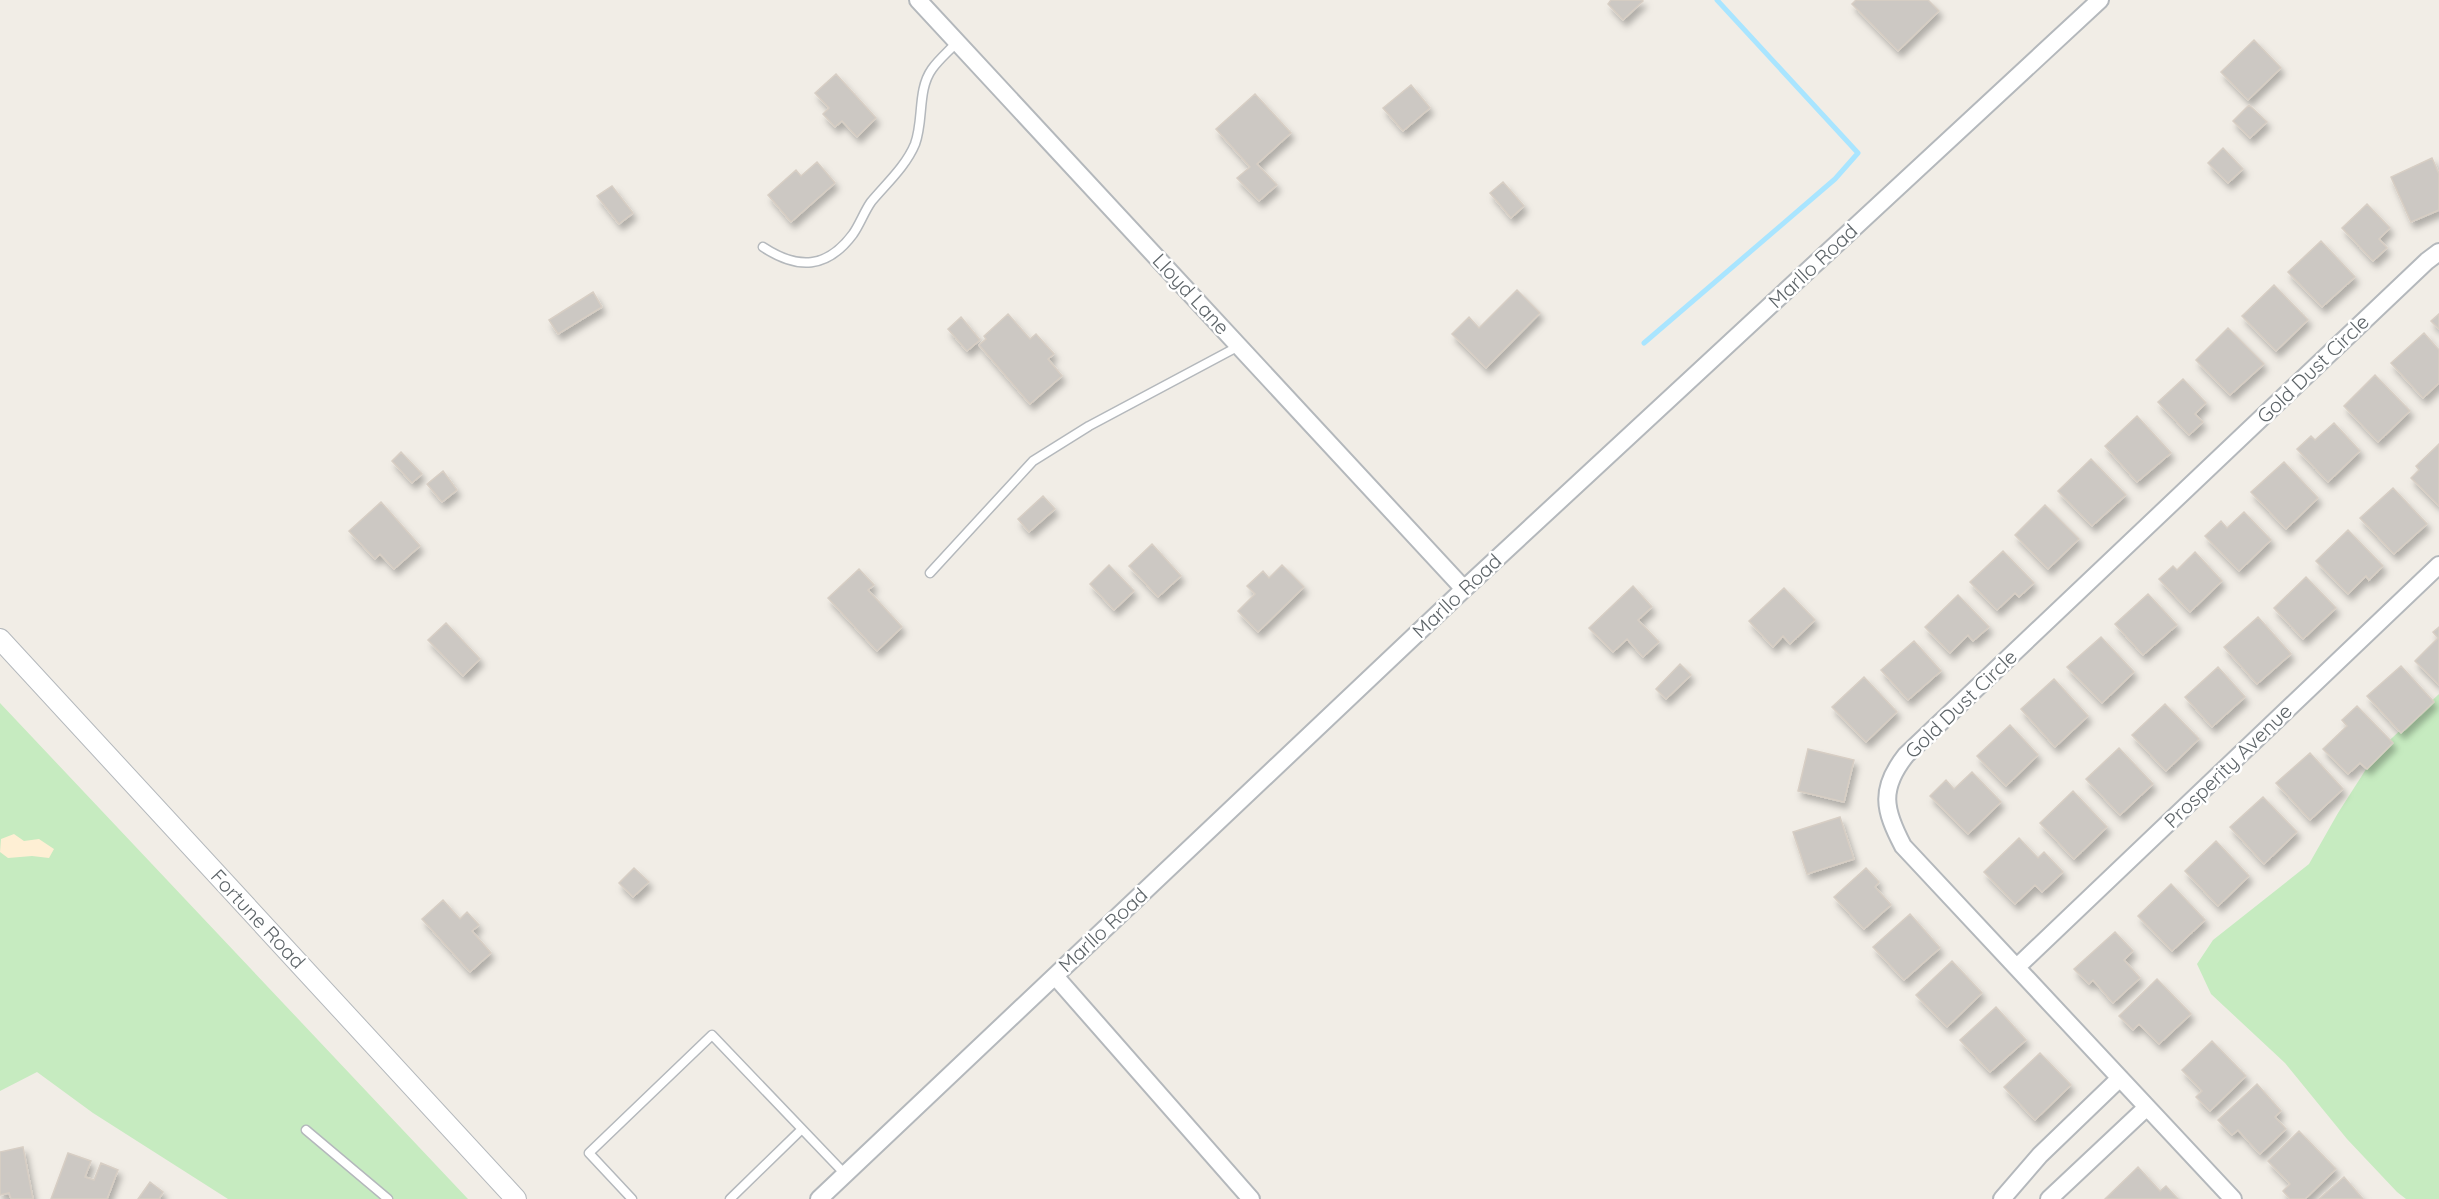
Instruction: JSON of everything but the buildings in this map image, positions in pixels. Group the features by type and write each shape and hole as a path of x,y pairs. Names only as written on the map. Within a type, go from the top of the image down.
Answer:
{"street":[{"name":"Lloyd Lane","path":"918,0 1464,589"},
{"name":"Marllo Road","path":"819,1199 1464,589 2100,0"},
{"name":"Gold Dust Circle","path":"2234,1199 1903,846 1891,822 1887,807 1887,790 1894,771 1906,755 2439,252"},
{"name":"Prosperity Avenue","path":"2017,967 2439,565"},
{"name":"Fortune Road","path":"0,639 516,1199"},
{"path":"1055,976 1251,1199"},
{"path":"2002,1199 2040,1155 2120,1078"},
{"path":"2049,1199 2147,1107"}],"lane":[{"path":"763,247 776,256 803,263 827,258 845,244 855,232 867,208 910,154 919,127 926,81 938,61 957,42"},
{"path":"930,573 1033,461 1089,426 1239,346"},
{"path":"632,1199 589,1153 712,1035 845,1174"},
{"path":"730,1199 802,1129"},
{"path":"306,1130 388,1199"}],"green space":[{"path":"2439,694 2439,1199 2406,1199 2347,1139 2285,1063 2211,994 2197,964 2213,940 2309,864 2377,752"},
{"path":"0,703 468,1199 228,1199 93,1113 37,1072 0,1091"}],"sand":[{"path":"14,834 24,841 39,839 54,849 49,858 32,856 8,858 0,852 1,839"}],"waterway":[{"path":"1644,343 1835,179 1858,153 1717,0"}]}
